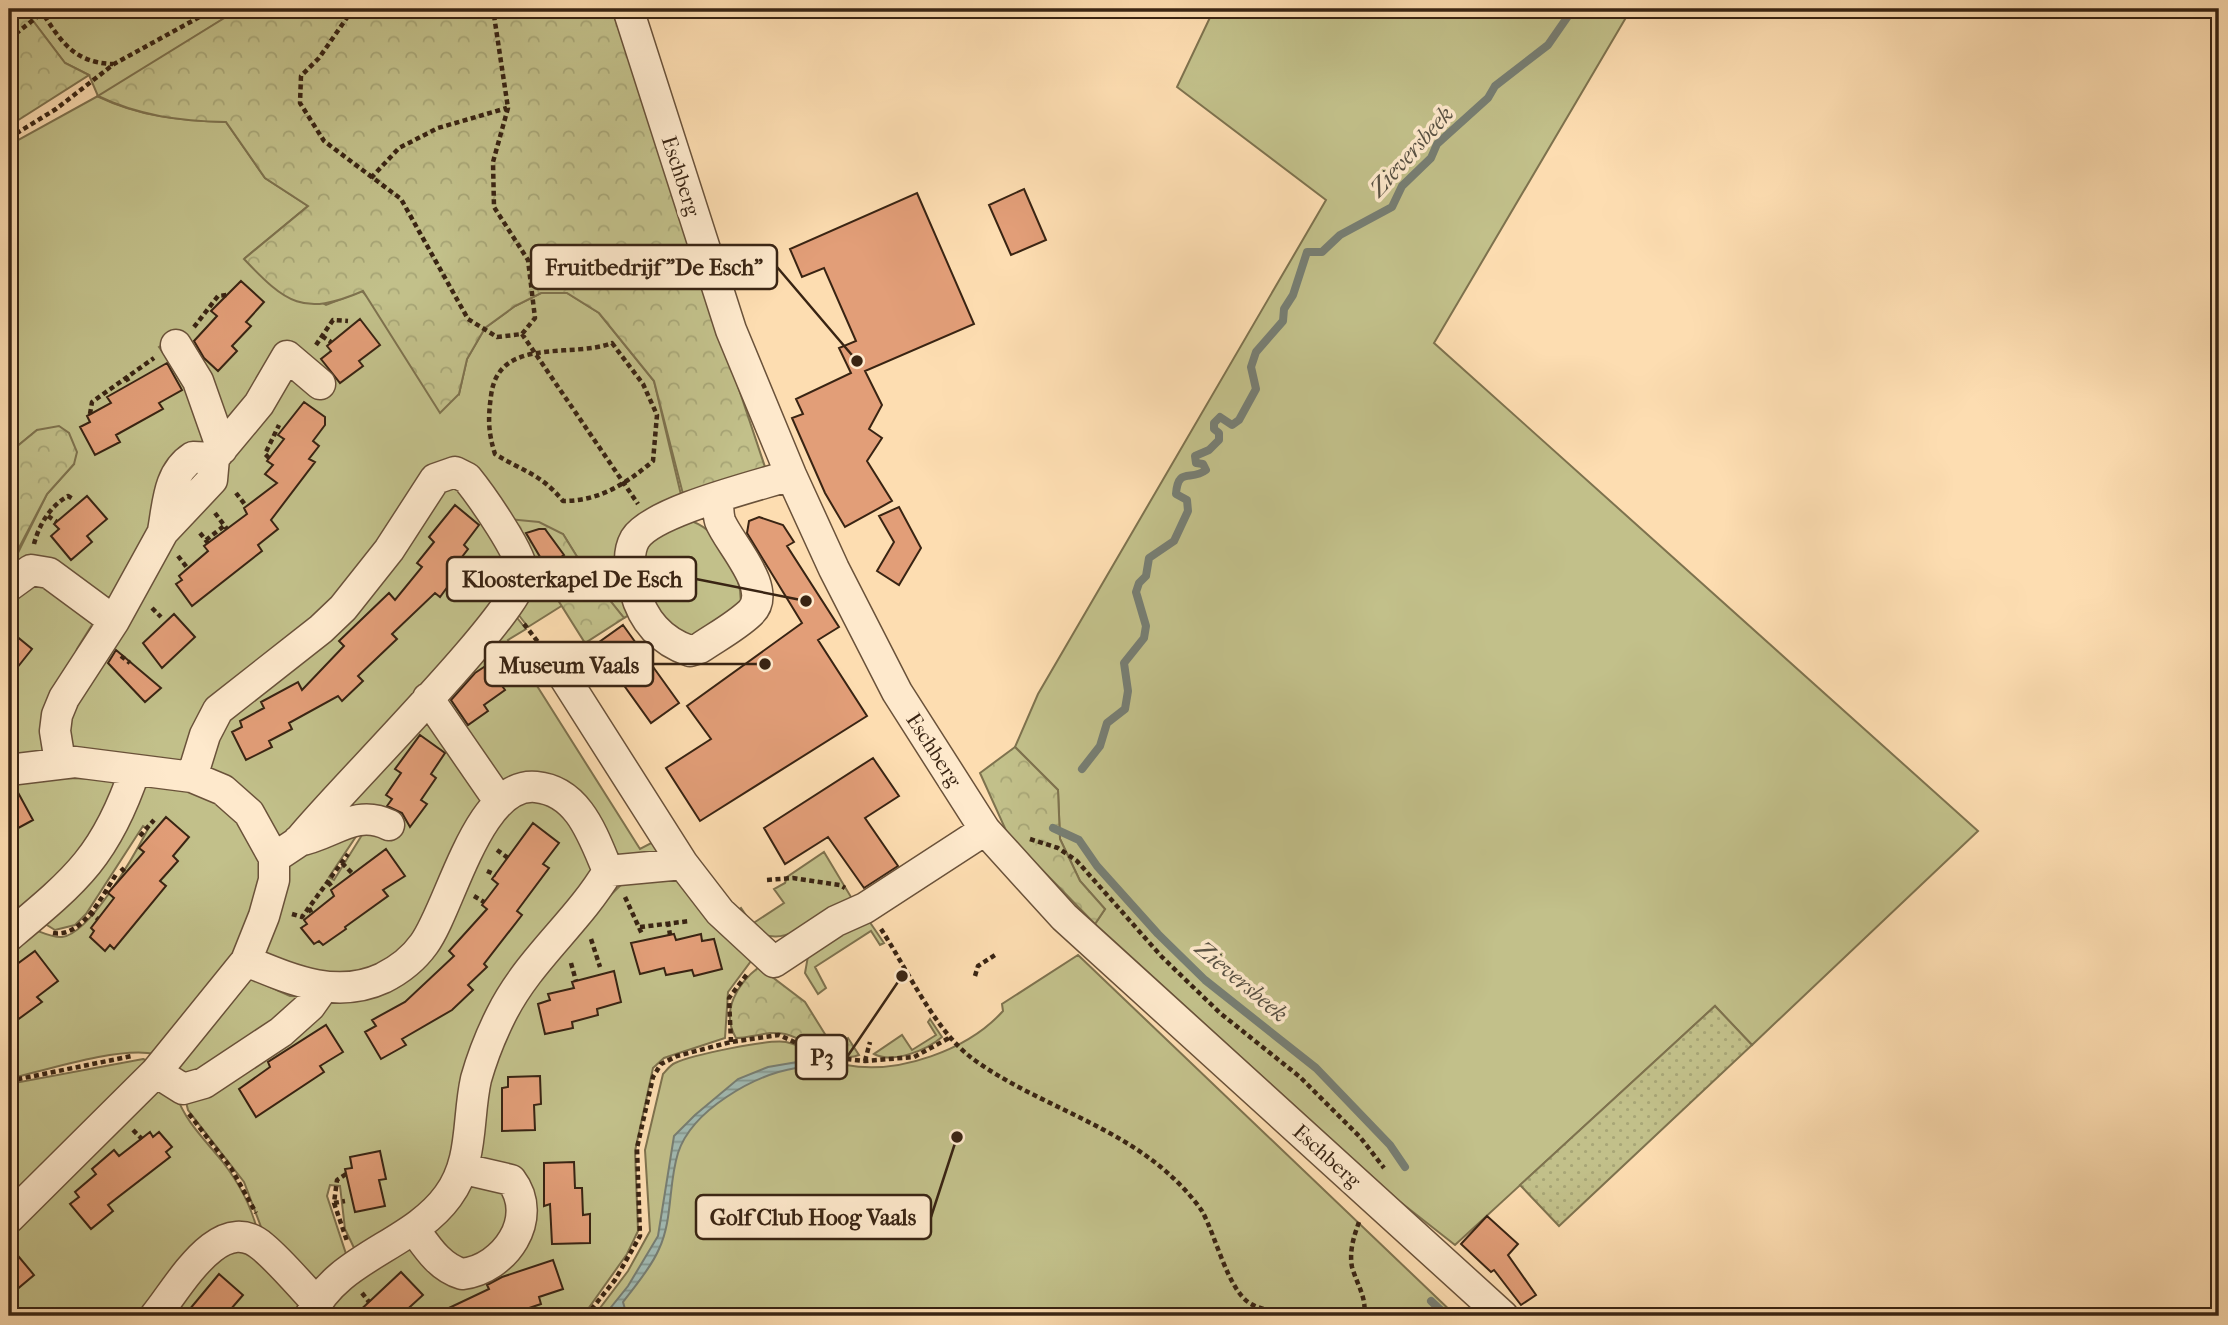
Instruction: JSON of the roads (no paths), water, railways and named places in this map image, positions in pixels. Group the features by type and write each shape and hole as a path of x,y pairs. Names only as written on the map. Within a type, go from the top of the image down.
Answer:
{"street":[{"name":"Eschberg","path":"628,9 732,330 791,475 834,569 897,692 985,830 1064,917 1379,1186 1503,1316"},
{"path":"176,345 198,381 218,453"},
{"path":"60,762 55,745 57,715 163,533 212,480 218,453 259,404 287,356 320,384"},
{"path":"9,1218 160,1067 246,961 286,850 428,698 506,607 522,584 523,566 467,478 455,472 439,475 389,550 343,608 321,629 218,710 205,735 192,777"},
{"path":"718,499 719,518 735,551 756,580 757,595 752,611 700,648 690,651 676,646 658,633 640,610 629,561 635,540 649,523 718,499 791,475"},
{"path":"20,578 49,573 114,621"},
{"path":"554,661 683,864 720,912 774,962 836,921 865,908 985,830"},
{"path":"428,698 499,801"},
{"path":"9,770 60,762 90,762 192,777 223,790 243,805 267,841 286,850 355,818 377,819 390,825"},
{"path":"9,936 54,900 89,863 118,818 135,770"},
{"path":"246,961 322,989 366,984 401,967 416,954 432,931 487,817 499,801 511,792 531,786 565,797 584,819 606,874"},
{"path":"155,1316 219,1241 239,1235 262,1245 313,1309 334,1282 414,1229 447,1197 464,1169 477,1079 501,1015 518,985 606,874 683,864"},
{"path":"160,1067 183,1089 204,1083 281,1032 310,1006 322,989"},
{"path":"414,1229 436,1258 447,1268 462,1274 490,1261 518,1236 522,1214 511,1180 464,1169"}],"water":[{"path":"801,1063 796,1068 762,1078 726,1097 710,1109 685,1137 678,1153 666,1226 659,1249 623,1302 625,1309 638,1316 604,1316 628,1286 658,1236 674,1136 738,1079 768,1067"}],"waterway":[{"name":"Zieversbeek","path":"1082,769 1100,746 1107,723 1125,709 1128,691 1124,663 1144,638 1146,626 1136,592 1139,583 1146,576 1149,558 1174,541 1188,511 1187,500 1176,494 1179,480 1206,470 1203,464 1196,463 1195,456 1209,450 1219,440 1214,423 1220,417 1232,425 1239,420 1256,389 1251,367 1256,352 1283,321 1284,309 1293,295 1307,252 1322,252 1340,235 1392,207 1402,186 1431,158 1437,144 1488,98 1495,86 1548,45 1573,9"},
{"name":"Zieversbeek","path":"1053,828 1079,840 1097,866 1158,934 1205,980 1316,1068 1390,1145 1405,1167"},
{"name":"Zieversbeek","path":"1431,1301 1447,1316"}],"place":[{"name":"Fruitbedrijf \"De Esch\"","path":"857,361"},
{"name":"Kloosterkapel De Esch","path":"806,601"},
{"name":"Museum Vaals","path":"765,664"},
{"name":"P3","path":"902,976"},
{"name":"Golf Club Hoog Vaals","path":"957,1137"}]}
